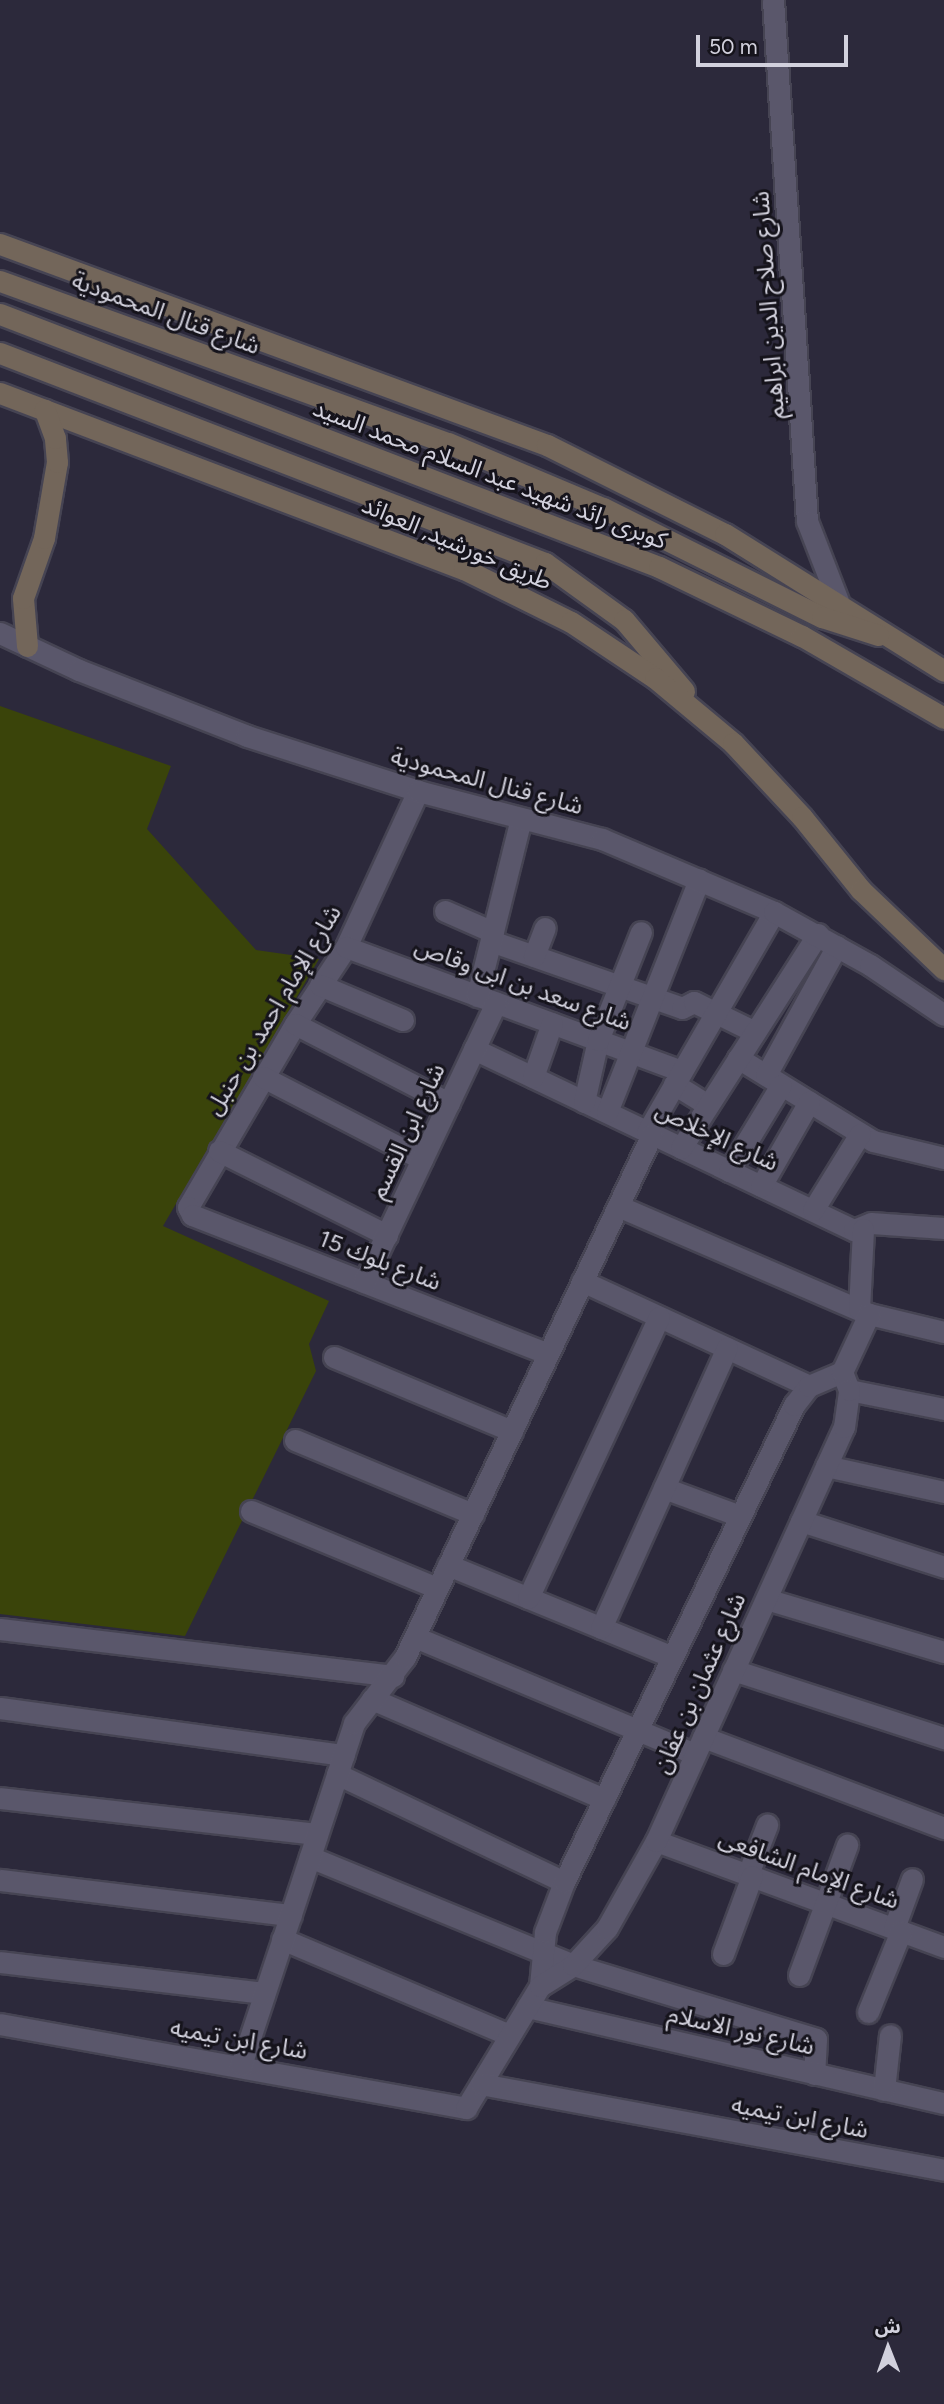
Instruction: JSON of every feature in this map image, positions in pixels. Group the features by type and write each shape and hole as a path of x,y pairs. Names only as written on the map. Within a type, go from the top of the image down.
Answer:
{"main road":[{"path":"0,244 547,446 725,534 838,601 944,671"},
{"name":"شارع قنال المحمودية","path":"0,281 448,443 603,508 822,617 894,638"},
{"name":"كوبرى رائد شهيد عبد السلام محمد السيد","path":"0,314 647,562 802,636 944,718"},
{"path":"0,353 545,563 624,620 663,662 695,709"},
{"name":"طريق خورشيد, العوائد","path":"0,393 500,585 614,649 695,709 769,779 893,924 944,969"},
{"path":"27,646 23,598 44,538 57,462 55,438 45,410"}],"street":[{"name":"شارع صلاح الدين ابراهيم","path":"773,0 807,521 838,601"},
{"name":"شارع قنال المحمودية","path":"0,633 247,736 418,791 602,839 774,912 818,934 944,1014"},
{"name":"شارع الإمام احمد بن حنبل","path":"192,1215 189,1202 295,1024 346,947 418,791"},
{"name":"شارع ابن القسم","path":"364,1282 474,1049 487,999 492,936 522,818"},
{"path":"607,1112 699,880"},
{"path":"445,911 534,956 682,1007 694,1002 755,1032"},
{"path":"241,2064 354,1723 393,1676 415,1637 650,1133 678,1077 774,912"},
{"path":"534,956 545,928"},
{"path":"584,1102 598,1040 641,932"},
{"path":"681,1147 818,934"},
{"path":"729,1171 837,946"},
{"name":"شارع سعد بن ابى وقاص","path":"346,947 631,1052 678,1077 708,1105"},
{"path":"320,985 403,1020"},
{"path":"533,1077 552,1023"},
{"path":"295,1024 449,1102"},
{"name":"شارع الإخلاص","path":"474,1049 854,1230 863,1229 872,1223 944,1228"},
{"path":"738,1058 860,1134 886,1147 944,1158"},
{"path":"263,1077 422,1159"},
{"path":"761,1186 809,1102"},
{"path":"813,1210 860,1134"},
{"path":"219,1151 387,1235"},
{"path":"618,1206 864,1312 944,1332"},
{"name":"شارع بلوك 15","path":"192,1215 548,1354"},
{"path":"863,1229 864,1312"},
{"path":"582,1282 810,1386 846,1381 944,1409"},
{"name":"شارع عثمان بن عفان","path":"466,2108 540,1986 573,1965 607,1928 656,1840 850,1409 846,1381 864,1312"},
{"path":"528,1598 659,1317"},
{"path":"601,1628 727,1348"},
{"path":"334,1357 512,1431"},
{"name":"شارع عثمان بن عفان","path":"540,1986 542,1953 564,1882 794,1405 810,1386"},
{"path":"295,1440 472,1514"},
{"path":"826,1466 944,1492"},
{"path":"664,1488 740,1516"},
{"path":"251,1511 437,1588"},
{"path":"801,1521 944,1567"},
{"path":"449,1565 672,1657"},
{"path":"766,1599 944,1652"},
{"path":"0,1629 393,1676"},
{"path":"415,1637 637,1730 699,1746 944,1828"},
{"path":"733,1670 944,1738"},
{"path":"372,1699 604,1799"},
{"path":"0,1708 340,1764 564,1882"},
{"path":"0,1798 317,1834"},
{"path":"723,1954 767,1825"},
{"name":"شارع الإمام الشافعى","path":"656,1840 944,1947"},
{"path":"799,1975 847,1845"},
{"path":"310,1857 573,1965 816,2039 819,2043 814,2074"},
{"path":"868,2012 912,1879"},
{"path":"0,1880 291,1914"},
{"path":"282,1939 509,2035"},
{"path":"0,1962 264,1993"},
{"name":"شارع نور الاسلام","path":"527,2007 944,2103"},
{"name":"شارع ابن تيميه","path":"0,2024 241,2064 466,2108"},
{"path":"884,2090 890,2035"},
{"name":"شارع ابن تيميه","path":"481,2084 944,2170"}],"green space":[{"path":"0,706 171,766 147,829 256,950 319,959 163,1226 329,1301 309,1344 316,1371 185,1636 0,1614"}]}
